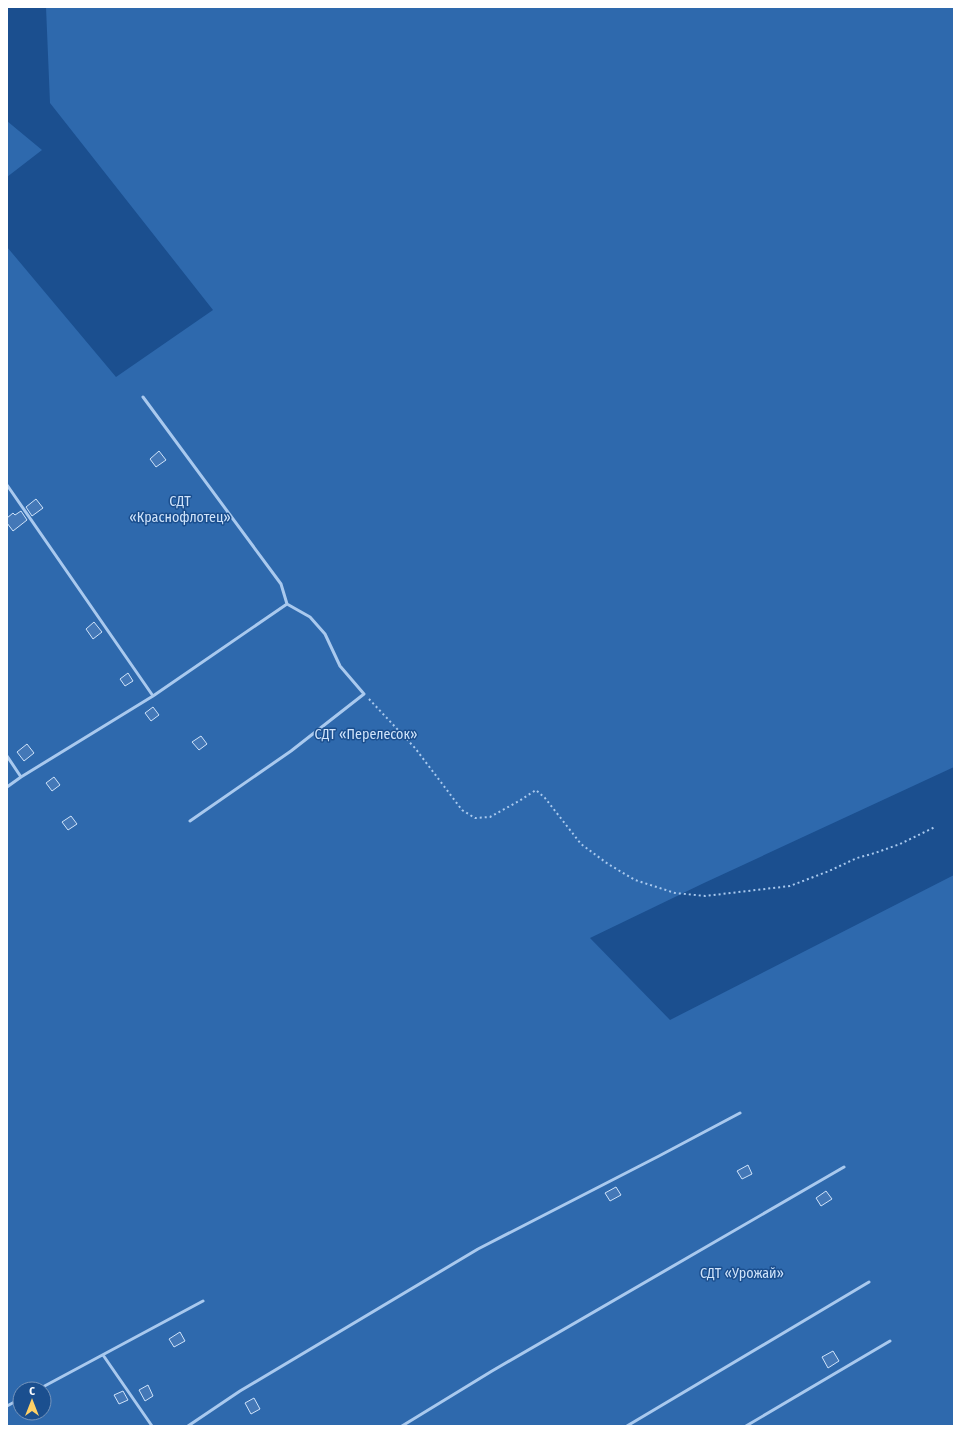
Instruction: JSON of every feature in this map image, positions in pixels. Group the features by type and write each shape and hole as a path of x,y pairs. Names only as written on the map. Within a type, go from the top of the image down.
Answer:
{"lane":[{"path":"143,397 281,584 287,604 310,617 325,634 340,666 364,694 291,750 190,821"},
{"path":"7,485 153,696"},
{"path":"7,787 153,696 287,604"},
{"path":"7,756 22,777"},
{"path":"188,1426 240,1390 478,1249 740,1113"},
{"path":"402,1426 492,1371 844,1167"},
{"path":"627,1426 869,1282"},
{"path":"52,1382 203,1301"},
{"path":"746,1426 890,1341"},
{"path":"103,1355 152,1426"}],"path":[{"path":"364,694 415,748 462,810 475,818 490,817 536,790 545,798 580,844 602,860 635,880 675,893 705,896 790,886 857,858 900,844 935,827"}],"green space":[{"path":"46,7 954,7 954,767 704,883 590,938 670,1020 954,875 954,1426 7,1426 7,247 116,377 213,310 50,103"},
{"path":"7,121 42,150 7,177"}],"building":[{"path":"159,451 166,460 156,467 150,459"},
{"path":"36,499 43,508 32,516 26,507"},
{"path":"21,511 27,520 13,531 7,523 7,518 13,513 15,515"},
{"path":"94,622 102,632 93,639 86,629"},
{"path":"128,673 133,681 125,686 120,679"},
{"path":"153,707 159,715 151,721 145,713"},
{"path":"201,736 207,744 199,750 192,742"},
{"path":"27,744 34,753 24,761 17,752"},
{"path":"54,777 60,785 52,791 46,783"},
{"path":"71,816 77,824 68,830 62,822"},
{"path":"748,1165 752,1174 742,1179 737,1171"},
{"path":"616,1187 621,1195 610,1201 605,1193"},
{"path":"826,1191 832,1199 821,1206 816,1198"},
{"path":"180,1332 185,1341 174,1347 169,1339"},
{"path":"833,1351 839,1361 828,1368 822,1357"},
{"path":"148,1385 153,1396 145,1401 139,1390"},
{"path":"123,1391 128,1400 119,1404 114,1395"},
{"path":"254,1398 260,1409 251,1414 245,1403"}],"park label":[{"name":"СДТ «Краснофлотец»","path":"180,510"},
{"name":"СДТ «Перелесок»","path":"366,734"},
{"name":"СДТ «Урожай»","path":"742,1273"}]}
